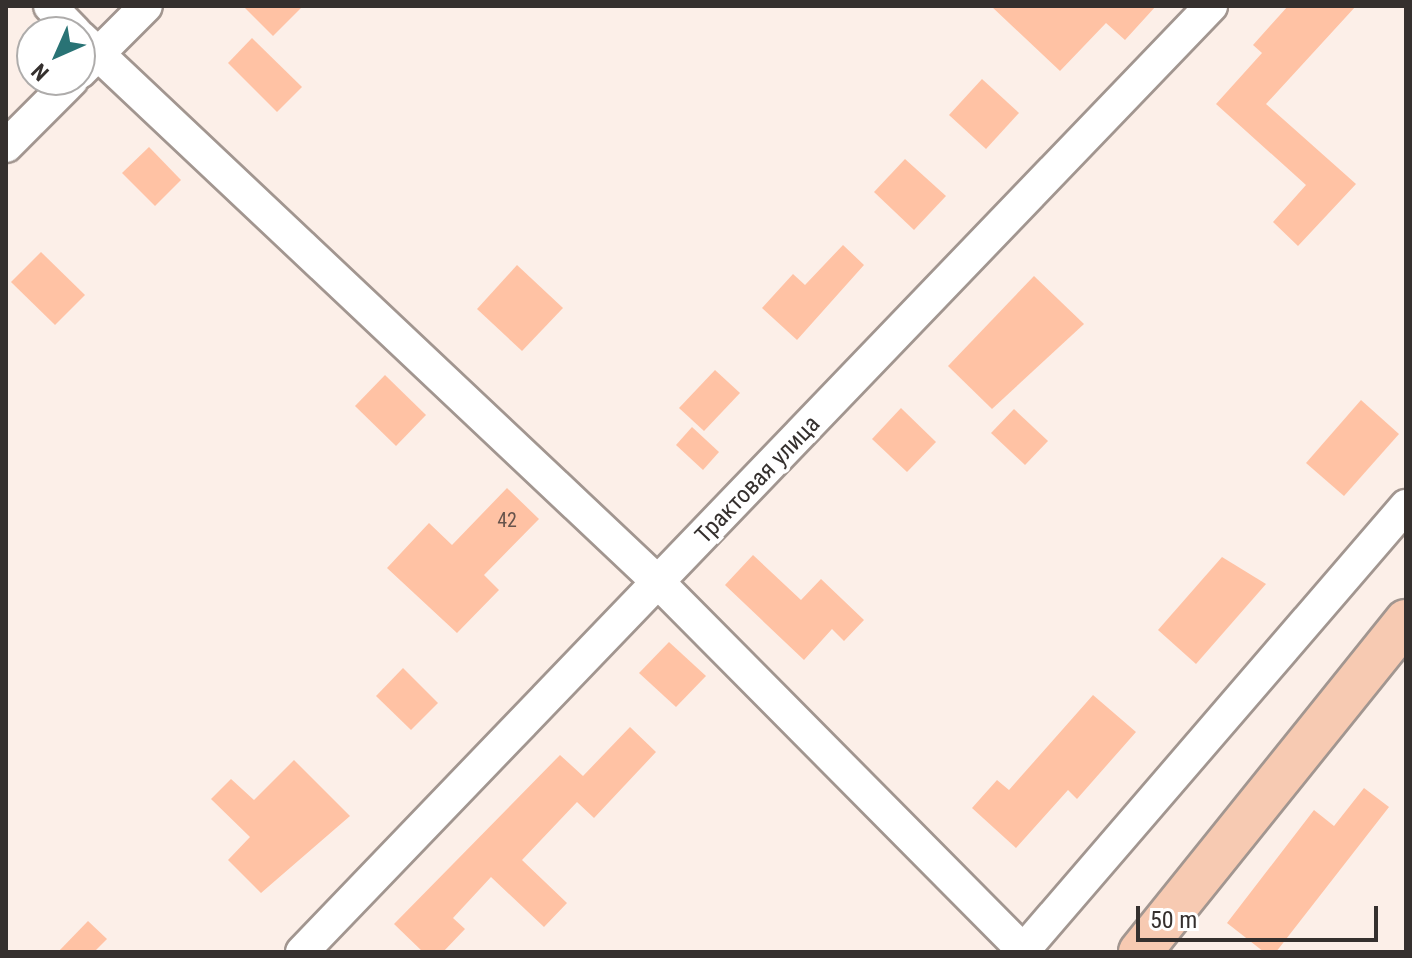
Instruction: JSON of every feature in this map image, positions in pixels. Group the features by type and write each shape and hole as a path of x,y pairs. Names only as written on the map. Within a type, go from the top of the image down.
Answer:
{"main road":[{"path":"1140,952 1406,621"}],"street":[{"path":"96,47 146,6"},
{"name":"Трактовая улица","path":"302,952 1211,6"},
{"path":"96,64 659,583 1023,951 1406,506"},
{"path":"6,146 56,96"}],"building":[{"path":"243,6 303,6 273,36"},
{"path":"991,6 1156,6 1125,40 1106,23 1060,71"},
{"path":"1288,6 1356,6 1266,104 1356,184 1298,246 1273,222 1306,185 1216,104 1262,53 1253,45"},
{"path":"252,38 302,87 277,112 228,63"},
{"path":"982,79 1019,113 986,149 949,115"},
{"path":"149,147 181,180 155,206 122,173"},
{"path":"905,159 946,196 914,230 874,192"},
{"path":"843,245 864,265 797,340 762,308 793,274 805,285"},
{"path":"41,252 85,295 55,325 11,282"},
{"path":"517,265 563,308 522,351 477,309"},
{"path":"1034,276 1084,324 992,409 948,366"},
{"path":"715,370 740,393 704,431 679,408"},
{"path":"385,375 426,415 396,446 355,406"},
{"path":"1361,400 1399,434 1344,496 1306,463"},
{"path":"901,408 936,442 907,472 872,439"},
{"path":"1014,409 1048,441 1025,465 991,433"},
{"path":"692,427 719,452 703,470 676,445"},
{"path":"507,488 539,519 484,575 499,590 457,633 387,568 429,523 452,545"},
{"path":"753,555 801,600 821,579 864,620 844,641 832,629 804,660 725,585"},
{"path":"1222,557 1266,584 1196,664 1158,630"},
{"path":"669,642 706,676 676,707 639,673"},
{"path":"403,668 438,703 411,730 376,696"},
{"path":"1093,695 1136,732 1077,799 1068,790 1016,848 972,808 997,780 1009,790"},
{"path":"630,727 656,752 594,818 577,802 522,860 567,903 544,927 491,877 453,918 465,929 443,952 423,952 394,924 560,755 583,776"},
{"path":"294,760 350,816 261,893 228,860 250,837 211,799 231,779 254,800"},
{"path":"1364,788 1389,807 1276,952 1264,952 1227,923 1314,810 1334,826"},
{"path":"88,921 107,939 94,952 58,952"}]}
